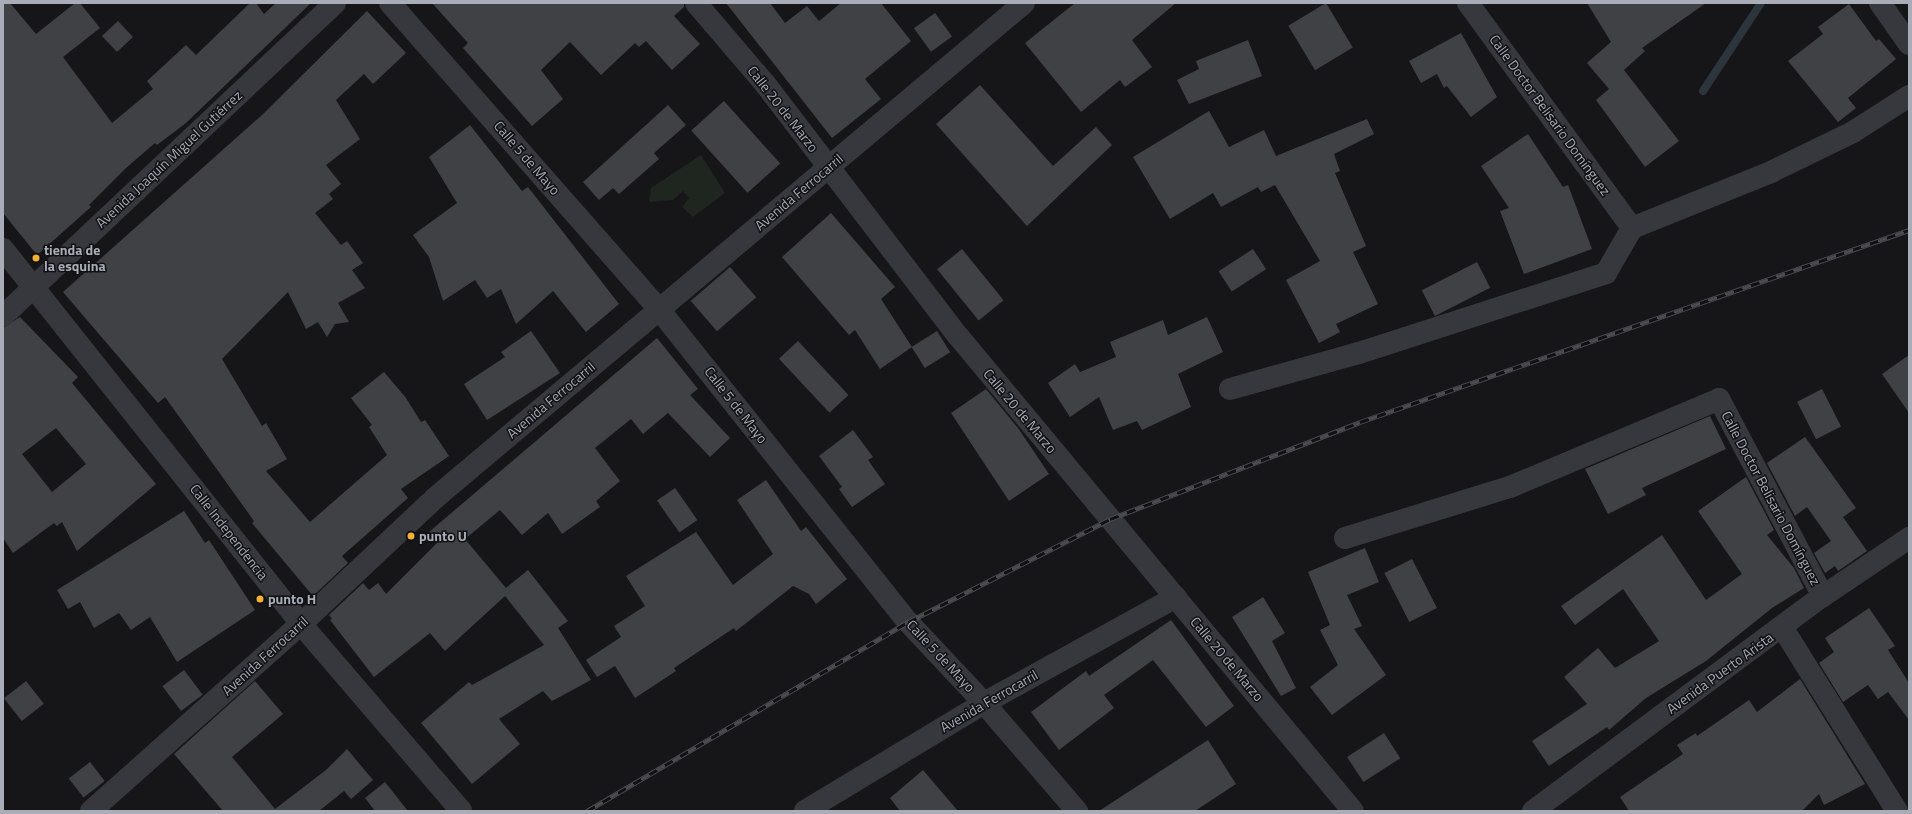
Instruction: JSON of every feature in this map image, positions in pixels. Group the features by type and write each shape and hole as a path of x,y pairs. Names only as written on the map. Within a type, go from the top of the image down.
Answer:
{"street":[{"name":"Avenida Joaquín Miguel Gutiérrez","path":"3,316 34,285 335,3"},
{"name":"Calle 5 de Mayo","path":"390,3 658,308 908,622 984,703 1077,811"},
{"name":"Calle 20 de Marzo","path":"696,3 766,85 828,168 959,337 1352,811"},
{"name":"Avenida Ferrocarril","path":"91,811 301,624 435,498 658,308 828,168 1024,3"},
{"name":"Calle Doctor Belisario Domínguez","path":"1468,3 1632,228"},
{"path":"1880,3 1909,44"},
{"path":"1230,389 1359,353 1606,273 1632,228 1771,172 1853,132 1909,96"},
{"name":"Calle Independencia","path":"3,249 34,285 301,624 461,811"},
{"name":"Calle Doctor Belisario Domínguez","path":"1345,538 1510,487 1719,399 1823,596"},
{"name":"Avenida Puerto Arista","path":"1533,811 1823,596 1909,538"},
{"name":"Avenida Ferrocarril","path":"805,811 984,703 1176,597"},
{"path":"1782,627 1897,811"}],"shaded area":[{"path":"701,155 725,193 693,217 682,207 689,198 683,191 673,200 649,202 651,188"}],"building":[{"path":"3,3 10,3 36,34 75,3 80,3 100,28 63,57 112,123 153,89 147,81 186,45 196,55 250,3 256,3 264,14 276,3 311,3 186,123 157,145 155,143 126,168 89,205 91,207 37,255 3,213"},
{"path":"432,3 684,3 684,7 674,16 700,44 672,70 646,41 639,47 635,43 601,75 570,42 541,70 563,99 532,126 463,48 468,43"},
{"path":"726,3 770,3 785,23 807,6 819,21 841,3 881,3 911,41 865,79 881,99 832,138"},
{"path":"1075,3 1176,3 1132,40 1152,67 1125,87 1120,80 1081,112 1025,43"},
{"path":"1326,3 1353,48 1315,70 1288,26"},
{"path":"1587,3 1706,3 1642,48 1645,51 1624,70 1679,141 1645,167 1596,100 1609,89 1587,63 1611,42"},
{"path":"1849,4 1876,41 1879,39 1896,59 1848,98 1856,108 1838,122 1788,61 1823,34 1818,27"},
{"path":"367,11 406,53 373,84 364,74 336,100 360,139 326,165 341,184 329,194 333,199 315,213 341,245 347,241 363,263 352,270 365,288 338,303 349,322 335,324 327,337 318,322 306,329 288,292 222,359 262,426 266,423 287,459 266,471 310,522 387,455 369,427 372,425 351,398 384,372 406,398 421,422 425,420 449,456 401,489 408,498 342,556 348,563 313,596 252,523 254,521 165,397 158,403 63,292 262,115"},
{"path":"935,13 952,36 931,52 914,28"},
{"path":"118,21 133,37 117,52 102,36"},
{"path":"1461,33 1497,97 1471,117 1447,86 1444,88 1437,74 1421,83 1409,61"},
{"path":"1248,40 1262,76 1189,104 1177,80 1199,69 1196,61"},
{"path":"980,85 1053,166 1096,127 1112,145 1027,226 936,124"},
{"path":"724,101 780,163 748,193 691,130"},
{"path":"668,105 686,125 654,153 659,159 619,194 613,188 599,200 583,182"},
{"path":"1209,111 1229,147 1264,130 1276,156 1367,119 1374,134 1334,154 1340,171 1335,173 1366,246 1353,252 1378,304 1336,324 1340,332 1319,343 1286,280 1320,261 1275,185 1261,192 1258,187 1221,207 1213,193 1170,219 1133,157"},
{"path":"470,125 522,191 528,187 619,304 586,332 553,291 516,324 501,289 487,298 475,280 443,301 429,257 413,235 457,203 429,157"},
{"path":"1528,134 1563,187 1568,185 1592,249 1524,274 1500,211 1509,208 1481,166"},
{"path":"831,213 895,287 881,299 912,347 880,369 855,330 849,335 782,257"},
{"path":"962,249 1004,300 979,320 937,269"},
{"path":"1253,249 1266,269 1232,291 1219,271"},
{"path":"1477,262 1490,288 1435,316 1422,290"},
{"path":"730,267 756,297 717,331 691,301"},
{"path":"20,317 78,377 72,383 156,484 77,551 62,522 57,526 54,523 13,553 3,538 3,328","holes":["56,428 86,464 52,492 22,454"]},
{"path":"1207,317 1223,352 1178,374 1191,407 1142,430 1137,421 1113,430 1099,397 1070,417 1048,383 1075,364 1080,372 1116,357 1110,342 1163,320 1168,335"},
{"path":"531,331 560,373 487,420 464,384 505,357 501,352"},
{"path":"937,331 950,352 925,368 912,347"},
{"path":"657,338 698,389 690,395 730,438 710,457 668,413 643,434 631,419 595,448 620,481 596,501 600,507 562,534 548,513 522,535 500,510 465,539 506,588 528,570 568,621 558,628 591,680 552,701 543,691 499,719 520,744 472,784 421,723 469,682 472,685 544,645 505,596 445,651 430,633 374,677 330,620 332,619 329,615 363,583 369,590 378,583 386,594 438,542 429,532"},
{"path":"798,341 848,395 829,413 779,359"},
{"path":"1909,355 1909,413 1882,374"},
{"path":"986,389 1018,428 1049,474 1009,501 951,413"},
{"path":"1822,389 1841,426 1816,439 1797,402"},
{"path":"1710,416 1726,449 1642,488 1646,495 1608,514 1585,469"},
{"path":"853,430 873,457 868,460 885,484 852,507 839,489 842,487 819,456"},
{"path":"1805,437 1856,508 1843,517 1867,551 1838,571 1835,566 1825,573 1814,553 1831,541 1807,507 1795,516 1767,463"},
{"path":"1746,477 1774,530 1767,535 1794,568 1804,588 1772,608 1706,661 1646,698 1609,730 1607,727 1549,766 1532,741 1587,704 1564,677 1598,648 1615,668 1659,641 1623,589 1575,625 1561,606 1662,535 1706,600 1742,574 1698,511"},
{"path":"766,480 801,531 806,527 847,579 816,604 809,594 793,586 736,631 734,628 674,668 676,671 635,698 615,666 597,677 586,660 621,637 614,626 645,606 626,576 696,532 733,585 773,554 737,500"},
{"path":"675,488 697,520 679,533 657,501"},
{"path":"184,511 205,543 209,540 255,610 177,662 150,617 131,630 119,613 94,628 80,602 68,609 57,590"},
{"path":"1365,548 1379,582 1347,595 1362,626 1354,629 1386,675 1332,715 1310,687 1338,665 1320,630 1330,625 1308,572"},
{"path":"1412,559 1437,608 1409,622 1384,573"},
{"path":"1263,597 1285,633 1272,641 1296,688 1281,696 1232,617"},
{"path":"1869,608 1895,646 1888,650 1909,683 1909,720 1888,692 1878,699 1868,685 1843,702 1819,663 1834,652 1825,638"},
{"path":"1171,620 1234,706 1206,727 1153,660 1104,695 1114,708 1059,750 1031,712 1086,671 1089,676"},
{"path":"184,670 203,695 181,711 162,686"},
{"path":"1800,679 1865,784 1824,805 1819,794 1802,811 1629,811 1620,797 1683,754 1677,745 1696,733 1697,736 1749,700 1757,712"},
{"path":"26,681 44,704 22,721 4,698"},
{"path":"255,681 283,714 232,757 275,809 326,770 347,749 373,780 351,799 344,791 319,811 223,811 174,754"},
{"path":"1384,733 1400,758 1363,782 1347,757"},
{"path":"1208,740 1236,784 1195,811 1099,811"},
{"path":"90,762 105,781 83,798 69,779"},
{"path":"923,770 958,811 900,811 890,798"},
{"path":"385,782 408,811 375,811 365,798"}],"waterway":[{"path":"1703,91 1761,3"}],"railway":[{"path":"587,811 908,622 1110,519 1360,422 1909,230"}],"place":[{"name":"tienda de la esquina","path":"36,258"},
{"name":"punto U","path":"411,536"},
{"name":"punto H","path":"260,599"}]}
